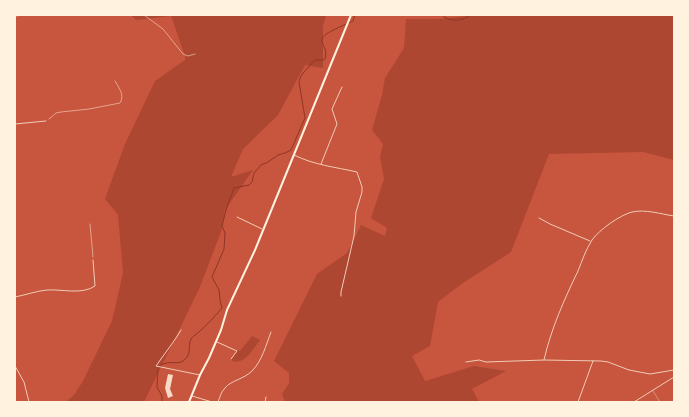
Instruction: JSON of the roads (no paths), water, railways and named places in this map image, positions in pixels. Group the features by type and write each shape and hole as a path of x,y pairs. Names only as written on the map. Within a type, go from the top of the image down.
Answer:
{"main road":[{"path":"190,402 200,375 222,330 225,314 255,250 351,15"}],"street":[{"path":"320,165 337,124 332,108 342,87"},
{"path":"15,124 46,121"},
{"path":"293,155 320,165 357,172 362,192 341,296"},
{"path":"544,360 552,331 565,298 593,238 613,222 631,212 650,212 674,216"},
{"path":"237,217 263,229"},
{"path":"539,218 591,242"},
{"path":"15,297 47,290 86,290 92,288 95,286 93,260"},
{"path":"180,330 156,366 200,375"},
{"path":"218,402 224,388 242,379 256,366 271,332"},
{"path":"217,342 237,351 231,359"},
{"path":"466,362 479,360 486,362 593,361 608,362 629,370 650,374 674,370"},
{"path":"578,402 593,361"},
{"path":"15,366 24,382 28,402"},
{"path":"634,402 674,377"},
{"path":"192,396 212,402"},
{"path":"265,402 266,397"}],"lane":[{"path":"652,390 660,402"}],"waterway":[{"path":"161,365 183,361 188,356 191,339 222,308 219,290 212,277 224,249 225,233 222,226 234,188 249,185 252,182 254,173 261,165 291,150 305,118 300,78 314,61 325,59 326,52 322,41 323,37 331,31 353,21 355,15"},
{"path":"442,15 448,19 456,20 470,15"},
{"path":"158,369 157,387 162,396 162,402"}]}
